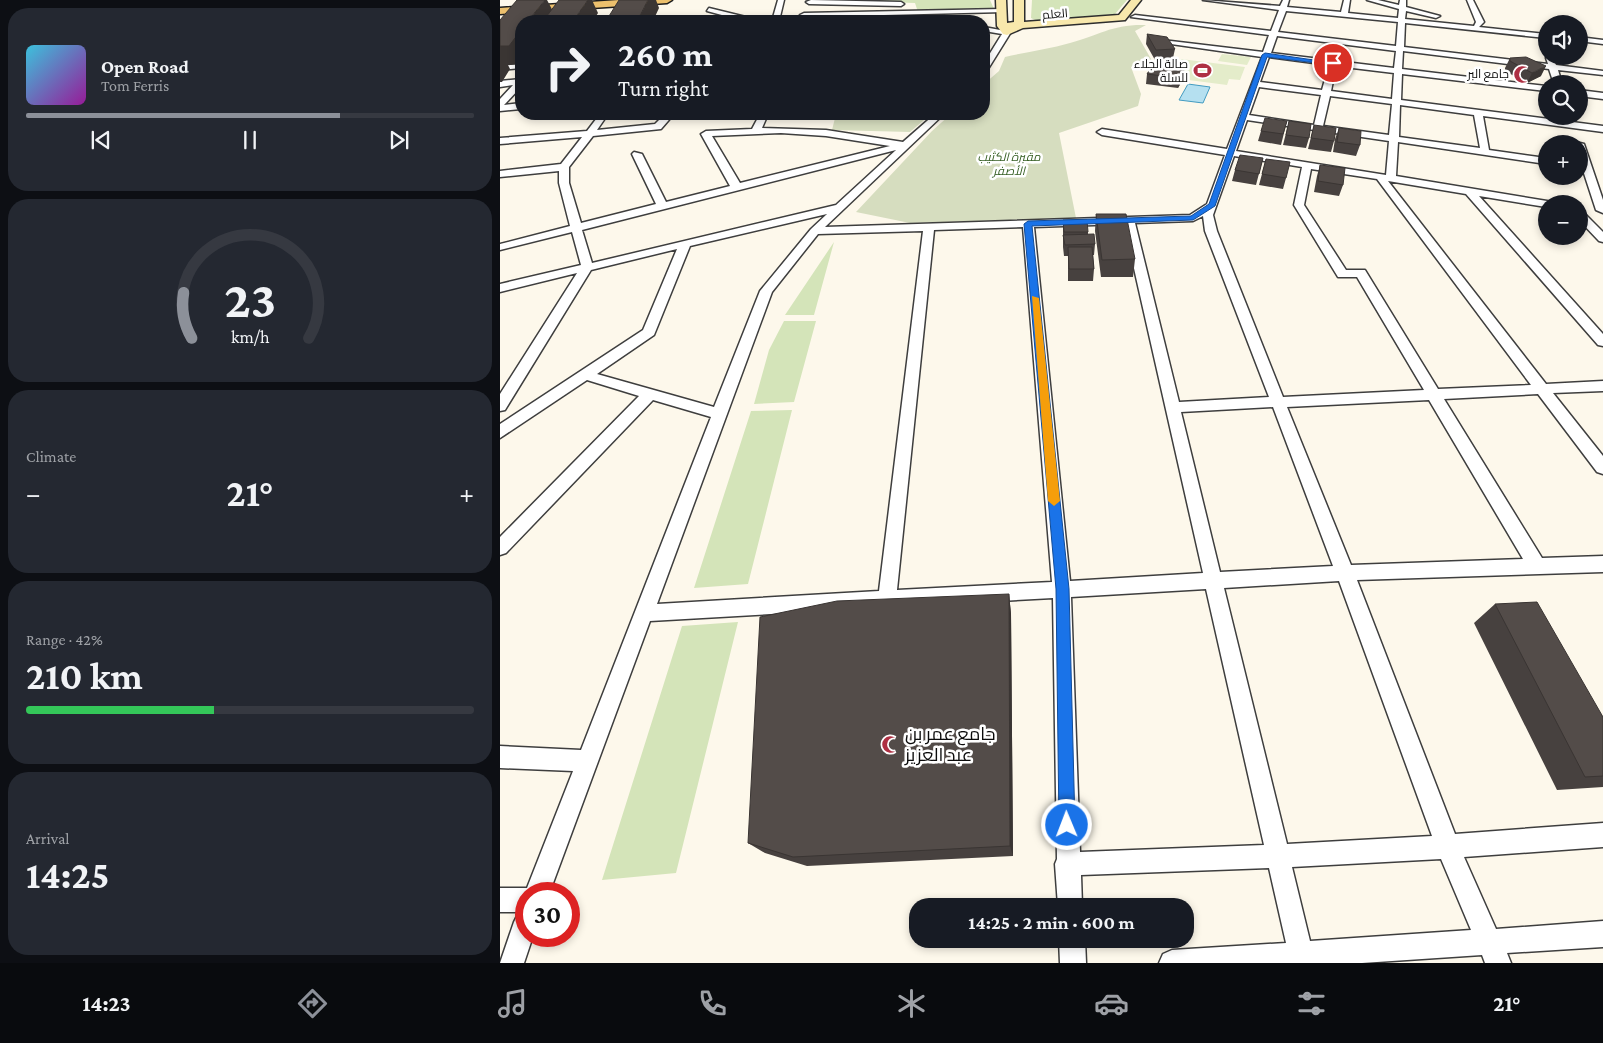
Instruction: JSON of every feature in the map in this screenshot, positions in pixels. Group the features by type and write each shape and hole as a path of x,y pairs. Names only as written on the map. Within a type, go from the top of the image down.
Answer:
{"main road":[{"path":"500,6 594,0"},
{"path":"500,11 621,6 666,0"},
{"path":"1001,0 1005,29"},
{"path":"1019,0 1019,26"},
{"path":"1127,16 1136,0"},
{"path":"1127,16 1147,0"},
{"name":"العلم","path":"1005,29 1127,16"},
{"name":"العلم","path":"1005,29 1124,21 1127,16"}],"street":[{"path":"777,15 781,0"},
{"path":"1206,0 1284,4 1344,15 1479,27 1538,37"},
{"path":"1344,15 1347,0"},
{"path":"1370,0 1403,4 1479,27"},
{"path":"1470,0 1480,22 1479,27"},
{"path":"804,15 810,1 912,5 912,14"},
{"path":"1284,4 1208,215 1211,231 1345,573 1448,848 1494,952"},
{"path":"1403,4 1393,139 1386,178 1383,183 1603,468"},
{"path":"521,15 526,9"},
{"path":"709,10 721,15"},
{"path":"908,15 1002,11"},
{"path":"1127,16 1603,73"},
{"path":"990,29 1005,29 990,58"},
{"path":"1588,40 1603,42"},
{"path":"1154,41 1538,88"},
{"path":"1318,127 1333,63"},
{"path":"500,68 515,67"},
{"path":"1553,67 1555,75"},
{"path":"500,84 515,85"},
{"path":"1255,84 1478,112 1538,117"},
{"path":"500,106 515,90"},
{"path":"1588,94 1603,96"},
{"path":"500,106 515,106"},
{"path":"1478,112 1485,152"},
{"path":"1243,117 1538,160"},
{"path":"500,406 587,267 575,229 564,183 564,167 599,120"},
{"path":"500,141 658,127 664,120"},
{"path":"756,131 761,120"},
{"path":"542,882 766,291 815,231 933,120"},
{"path":"1588,125 1603,129"},
{"path":"737,188 706,134 781,130 826,133 906,145"},
{"path":"1102,132 1538,202"},
{"path":"500,247 906,145"},
{"path":"637,154 663,206"},
{"path":"1307,165 1299,205 1342,274 1362,273 1537,566"},
{"path":"500,174 564,167"},
{"path":"1588,169 1602,211 1588,209"},
{"path":"1469,191 1603,342"},
{"path":"815,231 1193,218 1212,205"},
{"path":"500,288 838,208"},
{"path":"1129,220 1174,407 1277,858 1302,958"},
{"path":"1588,223 1603,239"},
{"path":"1028,224 1062,589 1067,864 1069,898"},
{"path":"887,599 929,227"},
{"path":"500,432 649,332 686,243"},
{"path":"586,375 719,414"},
{"path":"1174,407 1603,386"},
{"path":"500,548 650,394"},
{"path":"643,613 1345,573 1603,564"},
{"path":"500,757 587,762"},
{"path":"1067,864 1277,858 1448,848 1603,836"},
{"path":"500,900 515,900"},
{"path":"1172,963 1494,952 1603,934"},
{"path":"511,963 517,947"},
{"path":"1072,948 1073,963"}],"green space":[{"path":"815,0 990,0 994,9 918,12 915,3"},
{"path":"1032,0 1127,0 1115,14 1037,21 1031,18"},
{"name":"مقبرة الكثيب الأصفر","path":"1146,25 1135,31 1155,66 1131,67 1141,94 1138,106 1059,133 1076,218 910,223 856,212 944,120 990,120 990,79 999,71 1005,57 1062,45 1115,28"},
{"path":"1222,54 1251,57 1247,65 1218,61"},
{"name":"صالة الجلاء للسلة","path":"1181,59 1245,67 1240,80 1229,79 1227,85 1158,76 1166,61 1179,63"},
{"path":"834,120 924,120 910,132 832,130"},
{"path":"834,242 814,315 785,315"},
{"path":"784,321 816,321 794,402 754,404 769,350"},
{"path":"792,410 748,584 694,588 751,411"},
{"path":"738,622 676,873 602,880 682,626"}],"water":[{"path":"1188,84 1210,87 1203,103 1179,100"}],"building":[{"path":"517,0 545,0 533,15 515,15 515,38 509,46 500,46 500,20"},
{"path":"559,0 588,0 577,15 548,15"},
{"path":"619,0 648,0 640,15 610,15"},
{"path":"1147,34 1167,37 1175,49 1156,50"},
{"path":"1526,57 1538,62 1538,65 1546,66 1532,73 1510,61 1510,58"},
{"path":"1152,66 1184,70 1179,78 1147,74"},
{"path":"1265,118 1287,121 1283,134 1261,131"},
{"path":"1289,121 1311,124 1309,138 1286,135"},
{"path":"1314,125 1336,128 1334,141 1311,138"},
{"path":"1339,128 1361,131 1360,145 1337,142"},
{"path":"1240,155 1263,158 1259,174 1235,170"},
{"path":"1266,159 1290,162 1286,178 1262,174"},
{"path":"1320,165 1345,168 1343,185 1318,181"},
{"path":"1096,214 1126,214 1135,259 1102,260"},
{"path":"1063,220 1087,220 1088,232 1064,232"},
{"path":"1094,234 1095,244 1065,245 1063,235"},
{"path":"1068,247 1092,247 1094,269 1069,269"},
{"name":"جامع عمر بن عبد العزيز","path":"1009,594 1010,846 793,857 748,843 760,617 837,601"},
{"path":"1537,602 1603,717 1603,776 1585,777 1495,604"}],"slow traffic":[{"path":"1035,298 1054,501"}],"place":[{"name":"صالة الجلاء للسلة","path":"1202,71"},
{"name":"جامع البر","path":"1523,74"},
{"name":"جامع عمر بن عبد العزيز","path":"891,744"}],"route":[{"path":"1067,825 1062,589 1028,224 1193,218 1212,205 1265,55 1333,63"}]}
